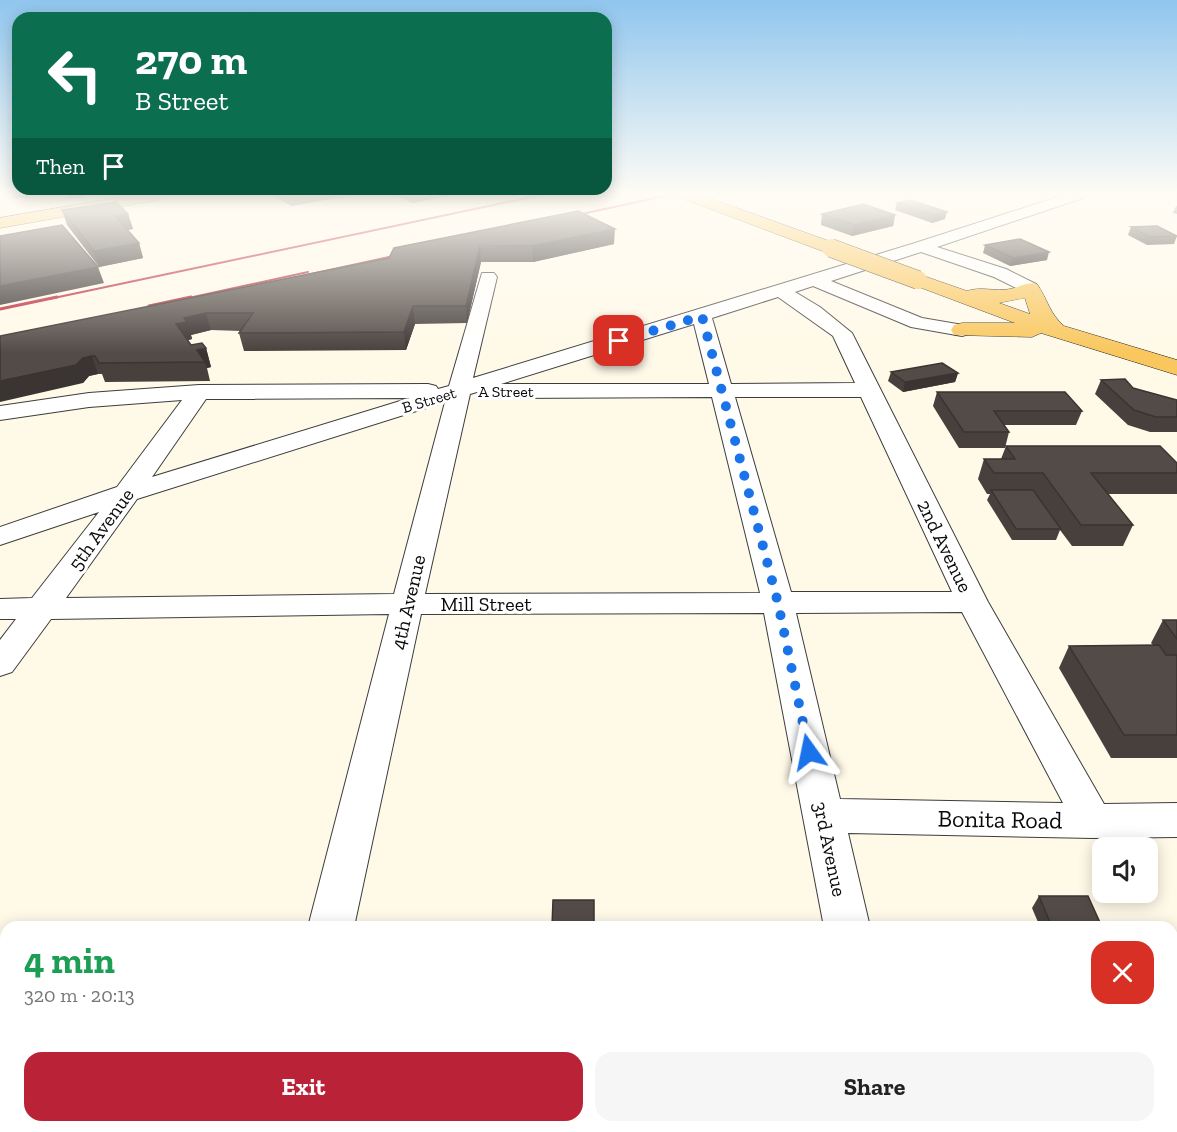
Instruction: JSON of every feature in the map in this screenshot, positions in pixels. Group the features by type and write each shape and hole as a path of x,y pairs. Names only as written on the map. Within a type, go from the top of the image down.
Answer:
{"main road":[{"path":"831,248 1059,331 1177,368"},
{"path":"958,295 1007,296 1024,292 1030,288 1035,295 1036,306 1043,320 1059,331"},
{"path":"958,295 976,310 978,321 962,330"},
{"path":"962,330 1059,331"}],"street":[{"name":"B Street","path":"0,536 127,493 918,248"},
{"path":"924,248 1000,273 1030,288"},
{"name":"4th Avenue","path":"332,921 488,277"},
{"path":"813,280 918,323 962,330"},
{"name":"2nd Avenue","path":"780,291 813,311 842,333 972,602 1093,821"},
{"name":"3rd Avenue","path":"702,316 778,603 846,921"},
{"name":"A Street","path":"0,413 89,400 199,392 869,390"},
{"name":"5th Avenue","path":"0,664 199,392"},
{"name":"Mill Street","path":"0,609 408,604 972,602"},
{"name":"Bonita Road","path":"822,816 1093,821 1177,820"}],"building":[{"path":"0,248 82,248 98,267 0,286"},
{"path":"92,248 112,248 94,251"},
{"path":"394,248 480,248 466,306 413,306 404,332 239,333 253,313 206,313 184,318 187,322 176,324 191,345 202,343 206,348 197,350 205,362 99,363 95,356 92,356 83,358 76,365 0,381 0,336 389,258"},
{"path":"991,248 1040,248 1049,252 1013,258"},
{"path":"942,363 958,373 905,382 891,372"},
{"path":"1125,379 1133,388 1177,400 1177,417 1156,417 1134,410 1101,380"},
{"path":"937,392 1065,392 1082,411 994,411 1009,432 964,432"},
{"path":"1006,446 1160,446 1177,463 1177,473 1091,473 1133,525 1081,525 1043,473 994,473 984,459 1015,459"},
{"path":"991,490 1033,490 1061,529 1016,529"},
{"path":"1163,620 1177,620 1177,639"},
{"path":"1159,645 1166,655 1177,655 1177,735 1124,735 1069,646"},
{"path":"1039,896 1088,896 1099,921 1049,921"},
{"path":"553,900 594,900 594,921 552,921"}],"railway":[{"path":"49,299 291,248"},
{"path":"302,276 407,253"},
{"path":"184,299 308,272"},
{"path":"0,309 57,297"},
{"path":"149,306 191,297"}],"route":[{"path":"619,341 702,316 778,603 809,752"}]}
